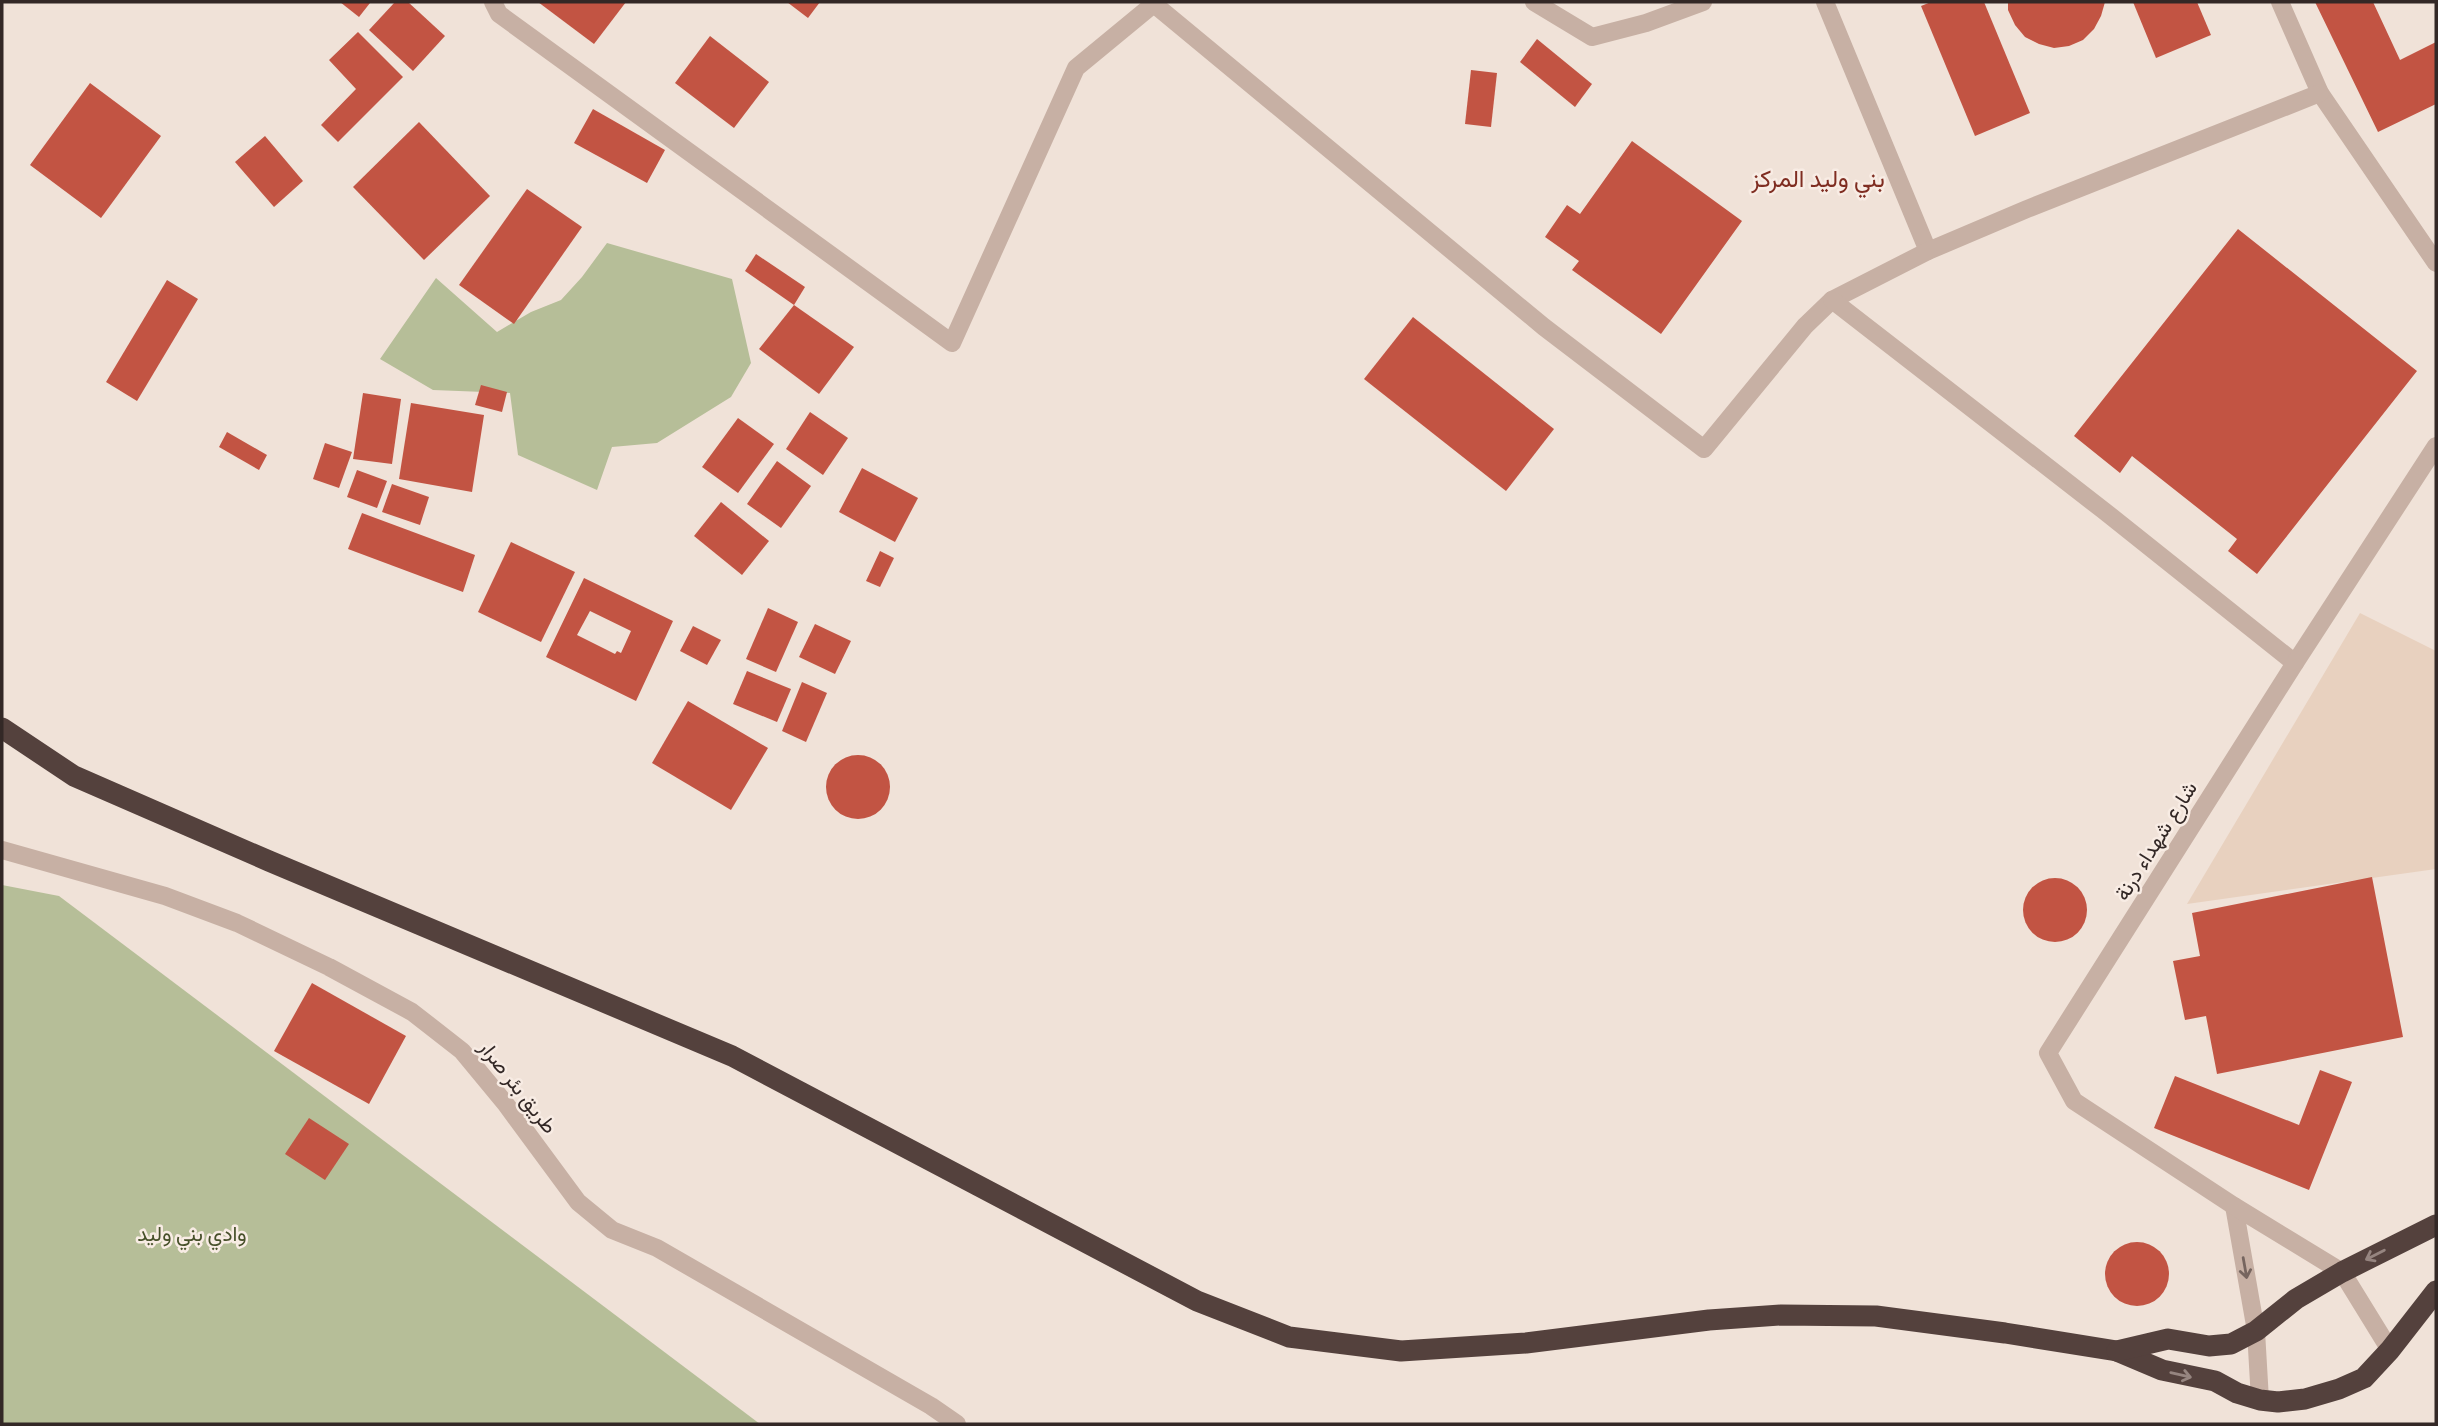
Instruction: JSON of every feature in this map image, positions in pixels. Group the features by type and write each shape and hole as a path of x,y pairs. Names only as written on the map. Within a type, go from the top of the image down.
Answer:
{"highway":[{"path":"2,728 74,776 732,1056 1197,1301 1289,1337 1401,1350 1526,1343 1709,1320 1795,1315 1876,1316 2117,1351 2162,1370 2215,1381 2237,1393 2259,1400 2278,1402 2305,1399 2364,1378 2390,1350 2436,1290"},
{"path":"2117,1351 2168,1339 2209,1346 2231,1344 2256,1331 2296,1299 2342,1272 2436,1224"}],"street":[{"path":"493,2 499,14 952,343 1076,68 1155,3 1544,327 1704,449 1805,326 1832,300 1928,251 2027,209 2320,93"},
{"path":"1534,2 1554,9 1592,37 1646,23 1703,2"},
{"path":"1825,2 1928,251"},
{"path":"2280,2 2320,93 2436,263"},
{"path":"1832,300 2295,663"},
{"name":"شارع شهداء درنة","path":"2234,1206 2074,1101 2048,1053 2436,446"},
{"name":"طريق بئر صرار","path":"2,850 165,896 236,923 329,967 412,1012 462,1051 505,1103 578,1202 612,1230 657,1248 919,1399 957,1424"},
{"path":"2234,1206 2342,1272 2390,1350"},
{"path":"2234,1206 2256,1331 2259,1400"}],"green space":[{"path":"607,243 732,279 751,363 731,397 657,443 612,447 597,490 518,455 510,393 433,390 380,359 436,278 497,332 531,312 561,300"},
{"name":"وادي بني وليد","path":"2,885 59,896 760,1424 2,1424"}],"shaded area":[{"path":"2360,613 2436,651 2436,869 2187,904"}],"building":[{"path":"340,2 368,2 370,3 359,17"},
{"path":"395,2 408,2 445,36 413,71 369,30"},
{"path":"538,2 626,2 594,44"},
{"path":"787,2 820,2 808,18"},
{"path":"1931,2 1984,2 2030,113 1975,136 1921,6"},
{"path":"2008,2 2105,2 2094,29 2083,40 2054,48 2025,37 2015,25 2008,10"},
{"path":"2133,2 2197,2 2211,35 2156,58"},
{"path":"2315,2 2373,2 2400,60 2436,42 2436,104 2378,132"},
{"path":"358,32 403,77 338,142 321,125 356,89 329,60"},
{"path":"710,36 769,82 734,128 675,83"},
{"path":"1537,39 1592,84 1575,107 1520,62"},
{"path":"1471,70 1497,73 1491,127 1465,124"},
{"path":"90,83 161,136 101,218 30,165"},
{"path":"593,109 665,150 647,183 574,143"},
{"path":"419,122 490,196 424,260 353,187"},
{"path":"265,136 303,181 274,207 235,162"},
{"path":"1632,141 1742,221 1661,334 1572,270 1579,261 1545,237 1567,205 1580,214"},
{"path":"527,189 582,227 514,324 459,285"},
{"path":"2238,229 2417,371 2257,574 2228,551 2237,539 2132,456 2120,473 2074,436"},
{"path":"756,254 805,287 794,305 745,271"},
{"path":"167,280 198,299 137,401 106,382"},
{"path":"794,305 854,347 819,394 759,349"},
{"path":"1413,317 1554,429 1506,491 1364,379"},
{"path":"481,385 507,392 502,412 475,405"},
{"path":"363,393 401,399 392,464 353,459"},
{"path":"411,403 484,415 472,492 399,479"},
{"path":"810,412 848,438 823,475 786,449"},
{"path":"738,418 774,444 738,493 702,467"},
{"path":"227,432 267,455 259,470 219,447"},
{"path":"325,443 352,452 339,488 313,479"},
{"path":"777,461 811,486 781,528 747,504"},
{"path":"862,468 918,498 895,542 839,512"},
{"path":"357,470 387,481 377,508 347,497"},
{"path":"392,484 429,497 420,525 382,512"},
{"path":"721,502 769,541 742,575 694,536"},
{"path":"362,513 475,555 463,592 348,549"},
{"path":"511,542 575,572 541,642 478,612"},
{"path":"880,551 894,558 880,587 866,581"},
{"path":"584,578 673,621 636,701 546,657","holes":["590,611 631,631 621,653 617,651 615,654 577,635"]},
{"path":"768,608 798,622 776,672 746,659"},
{"path":"815,624 851,641 835,674 799,657"},
{"path":"693,626 721,640 707,665 680,651"},
{"path":"747,671 791,689 777,722 733,704"},
{"path":"802,682 827,693 806,742 782,731"},
{"path":"688,701 768,748 731,810 652,763"},
{"path":"858,755 876,761 884,769 890,787 884,805 876,813 858,819 840,813 832,805 826,787 832,769 840,761"},
{"path":"2372,877 2403,1037 2217,1074 2206,1016 2185,1020 2173,961 2200,956 2192,913"},
{"path":"2055,878 2078,887 2087,910 2078,933 2055,942 2032,933 2023,910 2032,887"},
{"path":"312,983 406,1036 369,1104 274,1051"},
{"path":"2320,1070 2352,1082 2309,1190 2154,1128 2175,1076 2299,1125"},
{"path":"309,1118 349,1144 325,1180 285,1154"},
{"path":"2137,1242 2155,1248 2163,1256 2169,1274 2163,1292 2155,1300 2137,1306 2119,1300 2111,1292 2105,1274 2111,1256 2119,1248"}],"district":[{"name":"بني وليد المركز","path":"1818,179"}]}
